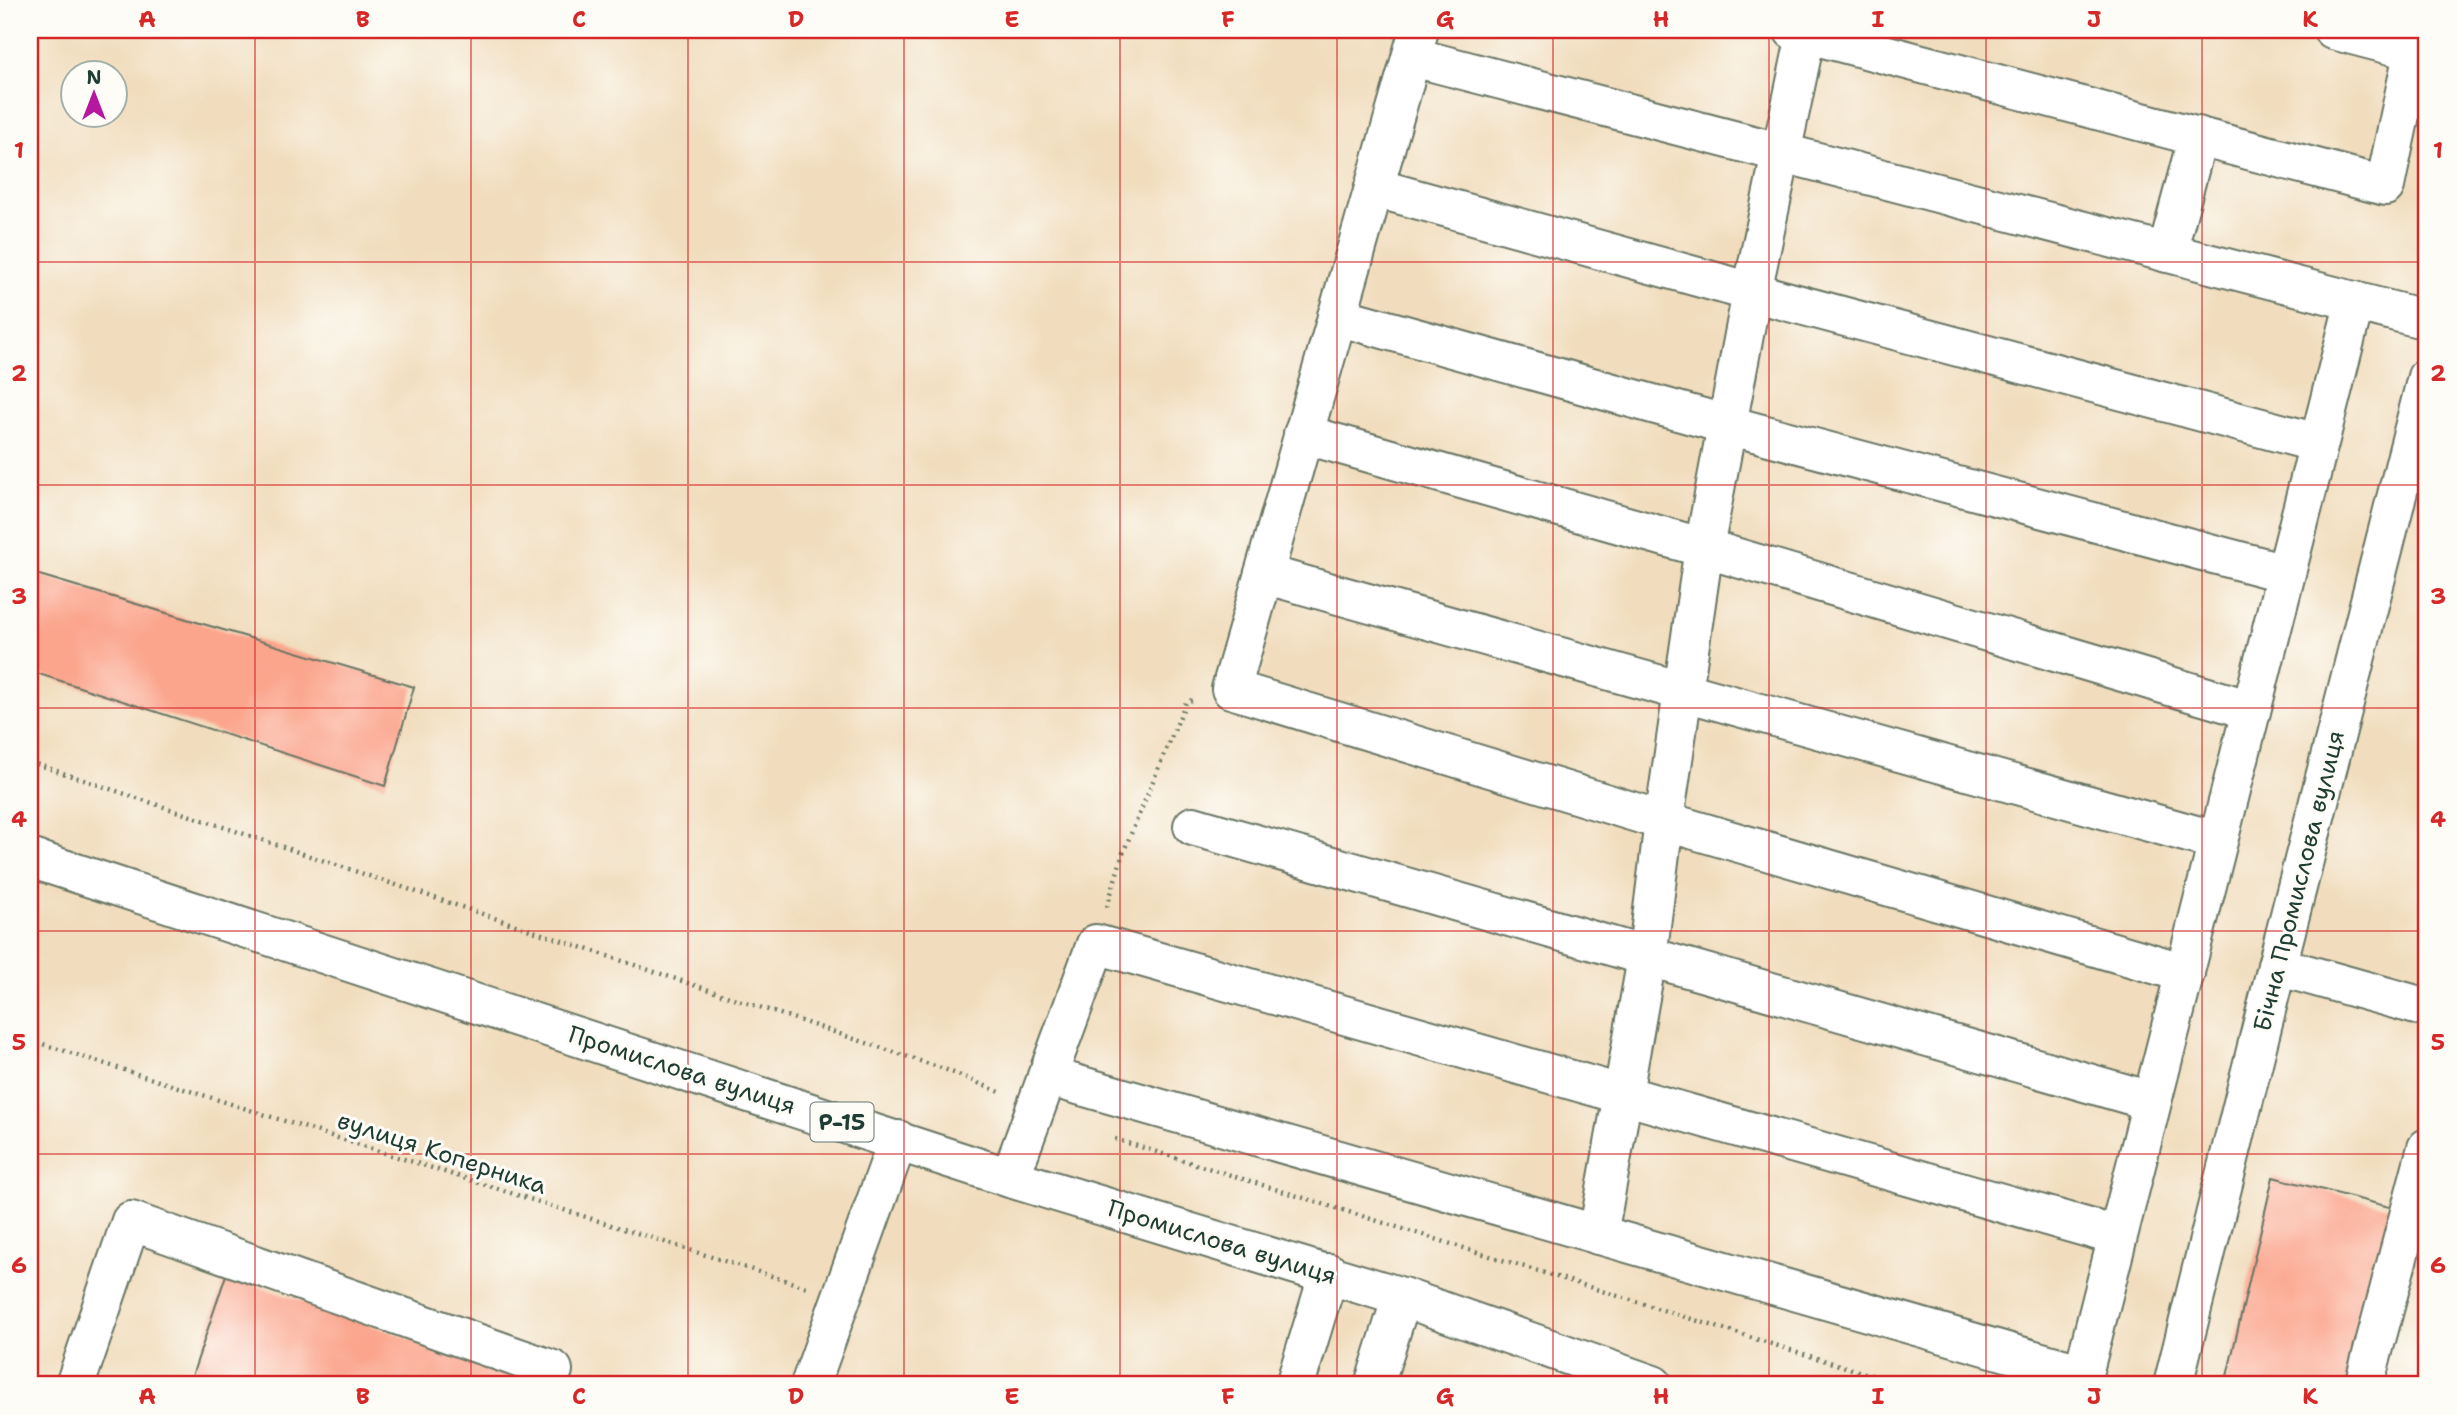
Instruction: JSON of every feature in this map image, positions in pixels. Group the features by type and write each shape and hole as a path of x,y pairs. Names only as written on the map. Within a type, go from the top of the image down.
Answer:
{"main road":[{"path":"1598,1235 1647,958 1704,548 1752,292 1782,153 1802,31 2385,186 2416,40 2333,30"},
{"path":"2185,973 1664,821 1231,689 1416,43 1782,153 2427,320"},
{"path":"2166,253 2198,136"},
{"path":"1376,188 1752,292 2318,443"},
{"path":"1041,1092 1598,1235 2083,1374 2355,302"},
{"path":"1337,316 1728,425 2286,573"},
{"name":"Бічна Промислова вулиця","path":"2173,1385 2427,377"},
{"path":"1303,434 1704,548 2251,709"},
{"path":"1264,574 2217,841"},
{"path":"1193,826 2151,1101"},
{"name":"Промислова вулиця","path":"30,858 1010,1178 1329,1273 1653,1385"},
{"path":"1010,1178 1096,944 2117,1236"},
{"path":"2277,966 2427,1007"},
{"path":"810,1385 898,1140"},
{"path":"2364,1385 2427,1148"},
{"path":"75,1385 131,1221 553,1370"},
{"path":"1295,1385 1329,1273"},
{"path":"1374,1385 1402,1297"}],"path":[{"path":"1096,944 1123,853 1186,702 1231,689"},
{"path":"30,762 931,1064 1041,1092"},
{"name":"вулиця Коперника","path":"30,1040 843,1299"},
{"path":"1109,1137 1133,1147 1903,1385"}],"building":[{"path":"36,574 414,687 385,786 30,671 30,591"},
{"path":"2273,1177 2401,1210 2355,1385 2225,1385"},
{"path":"226,1275 546,1385 189,1385"}]}
